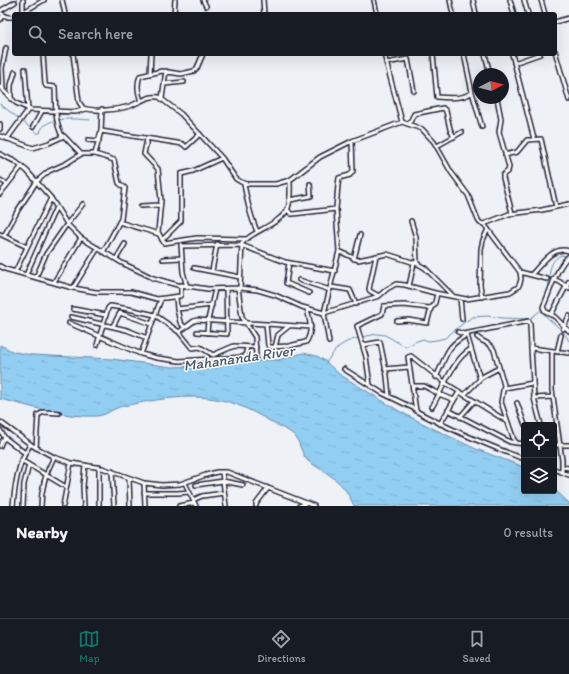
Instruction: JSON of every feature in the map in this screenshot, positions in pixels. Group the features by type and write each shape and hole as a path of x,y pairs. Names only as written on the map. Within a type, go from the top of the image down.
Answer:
{"street":[{"path":"22,12 23,0"},
{"path":"34,0 34,5"},
{"path":"24,12 44,0"},
{"path":"62,0 65,12"},
{"path":"174,12 175,0"},
{"path":"202,0 206,6"},
{"path":"263,0 264,12"},
{"path":"374,0 377,12"},
{"path":"450,0 453,12"},
{"path":"473,0 476,12"},
{"path":"510,0 513,12"},
{"path":"524,0 527,12"},
{"path":"541,0 544,12"},
{"path":"0,20 1,13 15,2"},
{"path":"1,13 8,17 12,17"},
{"path":"557,21 569,18"},
{"path":"0,154 22,166 37,181 51,198 67,224 82,238 116,259 153,278 180,286 215,289 252,289 265,292 307,309 324,313 379,296 396,284 437,294 470,299 510,292 520,283 520,272 484,224 480,223 468,195 451,172 437,146 425,131 402,122 352,141 320,157 290,180 276,184 244,184 236,179 222,158 181,114 162,98 155,96 125,107 86,109 76,112 28,110 11,99 1,88 2,68 6,48"},
{"path":"43,56 45,84 46,86 54,86 55,88 55,112 57,127 62,136 64,136 81,154"},
{"path":"73,56 79,102 83,108 86,109"},
{"path":"150,74 151,56"},
{"path":"141,101 138,90 140,76 166,71 182,74 196,70 202,56"},
{"path":"384,56 402,122"},
{"path":"433,56 437,97 456,97 472,92"},
{"path":"464,56 472,92 482,127"},
{"path":"486,56 488,68"},
{"path":"512,56 534,139"},
{"path":"514,62 534,56"},
{"path":"557,56 569,100"},
{"path":"386,63 408,60 414,91"},
{"path":"7,139 28,110 25,69"},
{"path":"162,98 166,71"},
{"path":"11,99 11,85 15,72"},
{"path":"164,84 184,82"},
{"path":"498,104 501,119 499,132 508,169 504,173 503,178 512,213"},
{"path":"409,124 414,114 443,108 446,111 450,129 454,136"},
{"path":"95,154 101,131 102,109"},
{"path":"33,127 42,111"},
{"path":"0,124 0,129"},
{"path":"101,131 183,144 186,147 200,134"},
{"path":"437,146 462,132"},
{"path":"0,136 34,148 50,143 62,136"},
{"path":"505,155 517,152 525,141 539,138 542,141 556,207"},
{"path":"147,139 144,154 158,168 160,206 159,234 162,240 166,244 197,238 246,239"},
{"path":"88,140 98,141"},
{"path":"329,342 324,313 339,251 336,209 339,179 350,175 353,171 352,141"},
{"path":"4,236 18,210 37,181 49,171 67,163 81,154 95,154 114,160 119,183 125,188 122,215 104,252"},
{"path":"162,240 181,221 181,174 192,172 222,158"},
{"path":"0,194 22,166"},
{"path":"0,180 7,184"},
{"path":"256,357 256,337 241,316 239,288 241,245 246,239 257,231 275,221 287,209 290,200 290,180"},
{"path":"244,184 253,223 257,231"},
{"path":"290,200 311,196 310,184"},
{"path":"16,272 51,198"},
{"path":"36,277 46,254 83,204"},
{"path":"484,224 512,213 569,204"},
{"path":"141,206 160,206"},
{"path":"26,275 56,207"},
{"path":"287,209 291,214 293,214 336,209"},
{"path":"409,286 416,263 416,237 411,220"},
{"path":"119,222 159,234"},
{"path":"482,297 480,285 481,249 483,240 488,230"},
{"path":"0,234 27,247"},
{"path":"354,259 360,235"},
{"path":"54,282 82,238"},
{"path":"181,240 183,272 187,287"},
{"path":"116,259 125,244"},
{"path":"181,246 217,244 241,245 289,263 335,271"},
{"path":"212,271 217,244"},
{"path":"73,288 98,248"},
{"path":"531,275 554,252 561,249 569,251"},
{"path":"339,251 354,259 360,260 383,254 416,263 425,268 453,296"},
{"path":"376,256 369,289 379,296"},
{"path":"568,257 554,280 543,307 545,311 551,314 569,331"},
{"path":"163,259 182,258"},
{"path":"289,263 286,283 309,293"},
{"path":"0,266 73,288 96,292 131,292 161,299 181,295 180,286"},
{"path":"194,268 240,277"},
{"path":"520,272 547,279"},
{"path":"299,280 331,288 350,290 356,304"},
{"path":"554,280 568,287"},
{"path":"551,314 568,287 569,282"},
{"path":"206,333 215,289"},
{"path":"197,332 227,334 226,289"},
{"path":"397,321 408,320 427,323 437,294"},
{"path":"176,297 180,322 185,328"},
{"path":"460,298 462,319"},
{"path":"141,354 161,299"},
{"path":"370,385 363,345 357,326 382,314 384,306 404,304 431,308"},
{"path":"177,309 212,305"},
{"path":"97,345 108,308 110,306 155,315 179,332 191,348 200,347 213,355 234,346 256,347"},
{"path":"74,309 106,315"},
{"path":"267,324 268,346 289,346 306,342 311,326 307,309"},
{"path":"114,326 120,313 152,324"},
{"path":"564,327 569,316"},
{"path":"71,317 114,326 147,338"},
{"path":"179,332 195,320 311,326"},
{"path":"436,377 452,345 466,334 528,321 530,324 534,398 540,422"},
{"path":"69,323 141,354 179,361 245,357 247,346"},
{"path":"275,347 278,335 288,326"},
{"path":"458,332 466,334"},
{"path":"466,334 480,379"},
{"path":"557,352 561,335"},
{"path":"477,337 481,341 490,343 493,346 504,388 500,399 514,440 517,443"},
{"path":"363,345 380,342 389,396"},
{"path":"531,348 552,352 569,353"},
{"path":"432,407 459,360 464,353 471,349"},
{"path":"552,352 553,397 562,472"},
{"path":"415,409 408,357 411,356 436,377 508,422"},
{"path":"385,369 409,367"},
{"path":"464,395 480,379 499,368"},
{"path":"344,369 440,424 481,443 521,458"},
{"path":"504,388 533,383"},
{"path":"413,386 424,386 454,400"},
{"path":"440,424 459,392"},
{"path":"534,398 553,397"},
{"path":"460,416 474,401"},
{"path":"517,403 523,422"},
{"path":"448,410 512,443 521,444"},
{"path":"36,448 38,415 44,412 59,413"},
{"path":"0,422 30,445 54,457 71,463 99,467 144,483 162,485 185,483 206,475 222,472 231,473 314,506"},
{"path":"0,430 5,438 25,453"},
{"path":"0,446 5,438"},
{"path":"13,506 15,487 21,460 30,445"},
{"path":"557,446 569,446"},
{"path":"40,506 46,475 54,457"},
{"path":"21,460 66,487"},
{"path":"63,506 71,463"},
{"path":"23,506 24,484 29,465"},
{"path":"84,506 83,481 85,465"},
{"path":"99,467 99,506"},
{"path":"562,467 569,468"},
{"path":"557,470 569,476"},
{"path":"112,471 114,506"},
{"path":"222,472 226,506"},
{"path":"129,478 130,506"},
{"path":"196,485 223,481 243,485"},
{"path":"144,483 145,506"},
{"path":"185,483 194,503"},
{"path":"256,506 268,488"},
{"path":"144,493 189,492"},
{"path":"180,506 194,503 202,496 224,493"},
{"path":"299,506 308,504"}],"water":[{"path":"0,345 14,352 32,355 112,359 172,367 203,366 235,361 252,362 278,360 303,353 317,356 339,374 399,411 476,449 521,466 521,494 557,494 557,492 569,503 569,506 354,506 350,497 335,479 308,461 294,435 257,414 235,404 221,400 193,397 165,399 123,406 100,416 84,416 48,411 0,399"}],"waterway":[{"path":"0,104 37,133 40,133 43,127 48,123 62,119 90,120"},
{"path":"547,294 550,272 553,263 561,255 567,256"},
{"path":"362,337 377,334 385,335 406,347 423,339 428,341 445,338 473,317 487,316 530,319 541,310 542,307"},
{"path":"541,311 563,332 569,341"},
{"path":"326,363 340,346 348,341 359,338"}],"water label":[{"name":"Mahananda River","path":"239,358"}]}
